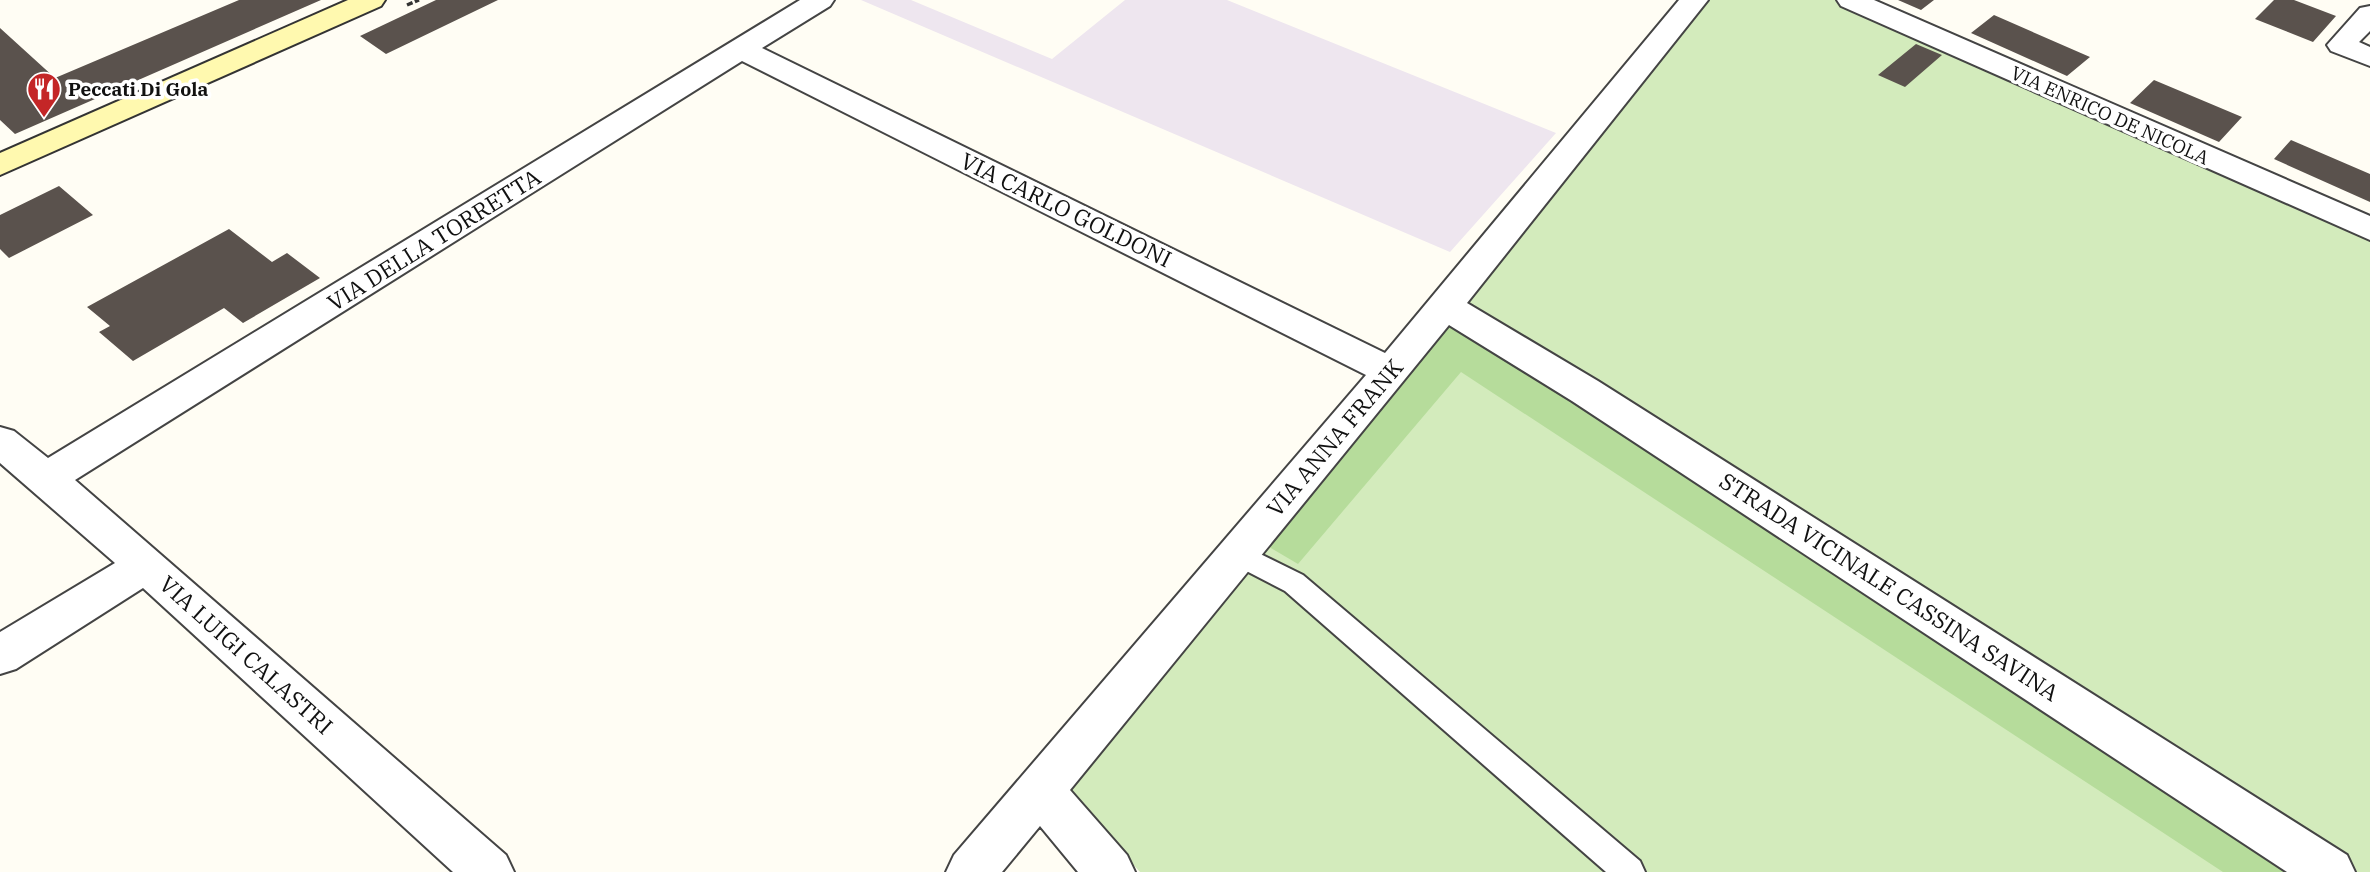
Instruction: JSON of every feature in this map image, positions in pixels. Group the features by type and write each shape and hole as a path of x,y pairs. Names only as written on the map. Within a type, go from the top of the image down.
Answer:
{"street":[{"path":"0,165 370,0"},
{"name":"VIA DELLA TORRETTA","path":"46,478 820,0"},
{"name":"VIA ANNA FRANK","path":"971,872 1041,793 1445,306 1694,0"},
{"name":"VIA ENRICO DE NICOLA","path":"1851,0 2370,229"},
{"path":"2370,14 2341,46 2370,57"},
{"name":"VIA CARLO GOLDONI","path":"743,50 1390,370"},
{"name":"STRADA VICINALE CASSINA SAVINA","path":"1445,306 1586,391 2330,872"},
{"name":"VIA LUIGI CALASTRI","path":"0,442 46,478 146,565 489,872"},
{"path":"0,655 146,565"},
{"path":"1041,793 1110,872"}],"lane":[{"path":"1238,554 1294,583 1629,872"}],"shaded area":[{"path":"861,0 911,0 1052,59 1125,0 1227,0 1556,133 1450,252"}],"green space":[{"path":"1709,0 1840,0 2370,238 2370,872 1140,872 1064,790"},
{"path":"1452,322 2308,872 2223,872 1461,372 1298,564 1266,545"}],"building":[{"path":"239,0 321,0 15,134 0,120 0,28 55,78"},
{"path":"436,0 498,0 386,54 360,36"},
{"path":"1898,0 1934,0 1921,10"},
{"path":"2274,0 2294,0 2336,16 2313,42 2255,19"},
{"path":"1994,15 2090,57 2067,76 1971,33"},
{"path":"1916,44 1942,55 1905,87 1878,75"},
{"path":"2154,80 2242,117 2219,142 2130,103"},
{"path":"2291,140 2370,174 2370,202 2274,159"},
{"path":"59,186 93,215 9,258 0,249 0,215"},
{"path":"229,229 272,262 287,253 320,278 243,323 224,308 133,361 99,332 110,326 87,307"}],"place":[{"name":"Peccati Di Gola","path":"44,119"}]}
